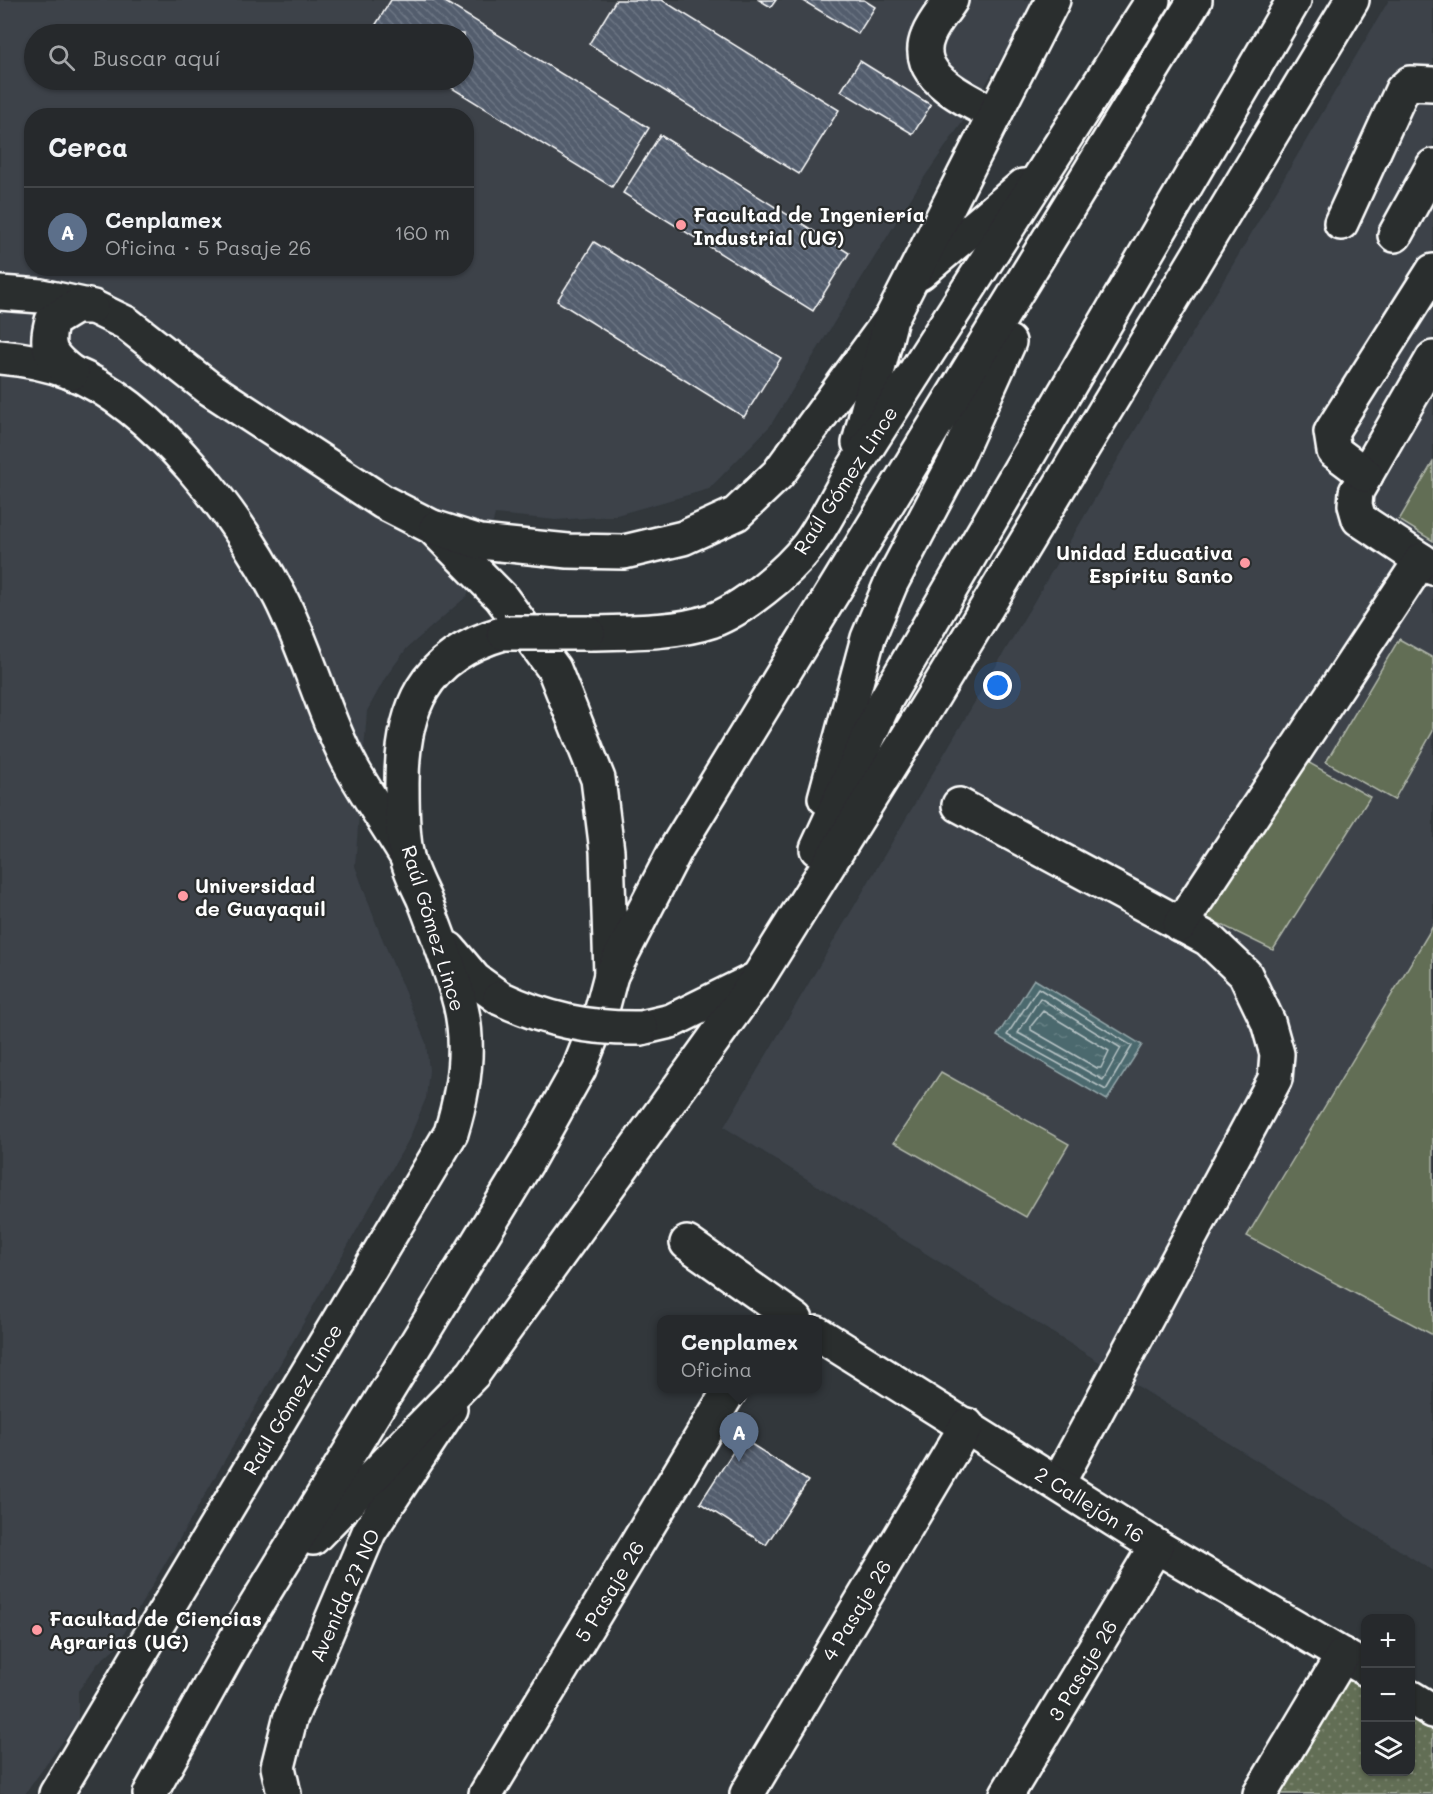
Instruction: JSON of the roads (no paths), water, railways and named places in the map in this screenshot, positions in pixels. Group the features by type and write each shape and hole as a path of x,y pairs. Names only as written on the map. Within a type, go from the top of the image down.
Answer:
{"main road":[{"path":"951,0 928,36 925,54 929,68 962,98 994,114"},
{"path":"0,293 41,296 93,307 126,323 209,388 383,502 432,527 480,542 568,550 624,552 683,538 736,514 778,474 891,319 1053,0"},
{"name":"Raúl Gómez Lince","path":"56,1794 451,1133 461,1100 465,1071 465,1037 460,1004 433,921 407,857 401,759 404,735 411,713 434,672 456,652 477,641 504,633 651,631 711,621 746,601 778,576 808,546 852,471 1153,0"},
{"path":"150,1794 242,1630 527,1162 579,1069 601,1013 611,975 676,849 1195,0"},
{"path":"777,948 807,870 885,701 1294,0"},
{"path":"242,1630 310,1541 473,1374 758,978 934,695 1352,0"},
{"path":"1341,223 1402,90 1410,83 1433,84"},
{"path":"910,282 1049,164"},
{"path":"1395,235 1433,166"},
{"path":"807,870 868,638 891,583 956,460 1066,214"},
{"path":"1366,475 1334,452 1331,432 1433,271"},
{"path":"72,373 49,351 48,336 52,321 75,307 93,307"},
{"path":"852,471 891,319"},
{"path":"0,357 34,360 72,373 124,402 208,488 248,540 280,598 351,767 407,857"},
{"path":"1180,925 1427,564 1359,519 1355,505 1356,492 1433,358"},
{"path":"432,527 501,597 554,669 569,700 598,779 604,811 611,975"},
{"path":"959,805 1208,939 1245,974 1268,1022 1277,1054 1275,1079 1058,1483"},
{"path":"433,921 454,957 475,980 500,998 540,1016 576,1025 611,1029 641,1028 671,1021 758,978"},
{"path":"687,1243 782,1315"},
{"name":"2 Callejón 16","path":"822,1336 967,1425 1156,1546 1354,1662"},
{"name":"Avenida 27 NO","path":"281,1780 290,1719 369,1532 473,1374"},
{"name":"5 Pasaje 26","path":"486,1794 729,1393"},
{"name":"4 Pasaje 26","path":"747,1794 967,1425"},
{"name":"3 Pasaje 26","path":"1007,1794 1156,1546"},
{"path":"1260,1794 1354,1662"},
{"path":"1415,1700 1433,1711"}],"water":[{"path":"1034,979 1142,1045 1107,1100 997,1036"}],"place":[{"name":"Facultad de Ingeniería Industrial (UG)","path":"681,225"},
{"name":"Unidad Educativa Espíritu Santo","path":"1245,563"},
{"name":"Universidad de Guayaquil","path":"183,896"},
{"name":"Cenplamex","path":"739,1462"},
{"name":"Facultad de Ciencias Agrarias (UG)","path":"37,1630"}]}
